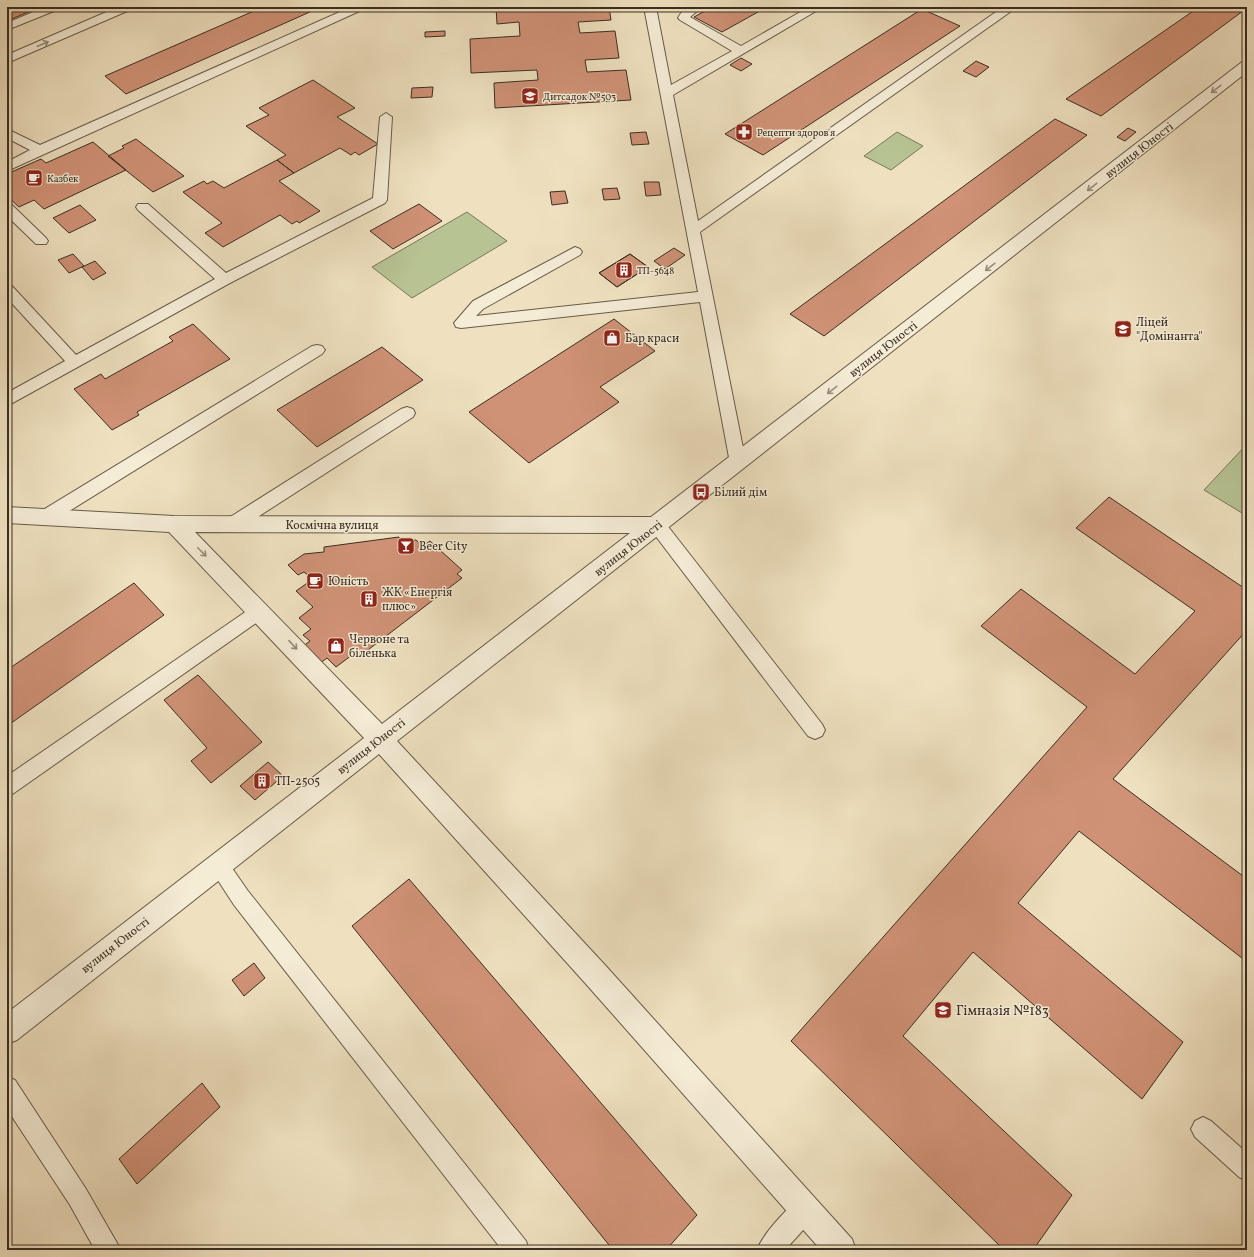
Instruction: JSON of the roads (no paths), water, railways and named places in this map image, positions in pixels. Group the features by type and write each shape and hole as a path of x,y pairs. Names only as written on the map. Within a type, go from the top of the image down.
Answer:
{"street":[{"name":"вулиця Юності","path":"7,1030 380,738 738,463 1247,65"},
{"name":"Космічна вулиця","path":"7,515 174,524 658,525"},
{"path":"174,524 260,610 380,738 841,1250"}],"lane":[{"path":"7,27 55,7"},
{"path":"7,59 128,7"},
{"path":"7,167 40,150 360,7"},
{"path":"650,7 738,463"},
{"path":"696,7 687,12 684,18 741,51"},
{"path":"667,93 817,7"},
{"path":"693,231 1005,8"},
{"path":"7,400 225,280 380,200 386,117"},
{"path":"7,132 40,150"},
{"path":"143,207 225,280"},
{"path":"7,208 41,241"},
{"path":"575,252 478,305 461,322 706,296"},
{"path":"7,289 75,363"},
{"path":"44,518 316,350"},
{"path":"233,524 407,412"},
{"path":"658,525 815,730"},
{"path":"7,787 260,610"},
{"path":"218,865 241,898 517,1250"},
{"path":"7,1088 78,1197 109,1250"},
{"path":"1202,1129 1247,1169"},
{"path":"769,1250 805,1209"}],"place":[{"name":"Дитсадок №503","path":"530,96"},
{"name":"Рецепти здоров'я","path":"744,132"},
{"name":"Казбек","path":"34,178"},
{"name":"ТП-5648","path":"624,270"},
{"name":"Ліцей \"Домінанта\"","path":"1123,329"},
{"name":"Бар краси","path":"612,338"},
{"name":"Білий дім","path":"701,492"},
{"name":"Beer City","path":"406,546"},
{"name":"Юність","path":"315,581"},
{"name":"ЖК «Енергія плюс»","path":"369,599"},
{"name":"Червоне та біленька","path":"336,646"},
{"name":"ТП-2505","path":"262,781"},
{"name":"Гімназія №183","path":"943,1010"}]}
